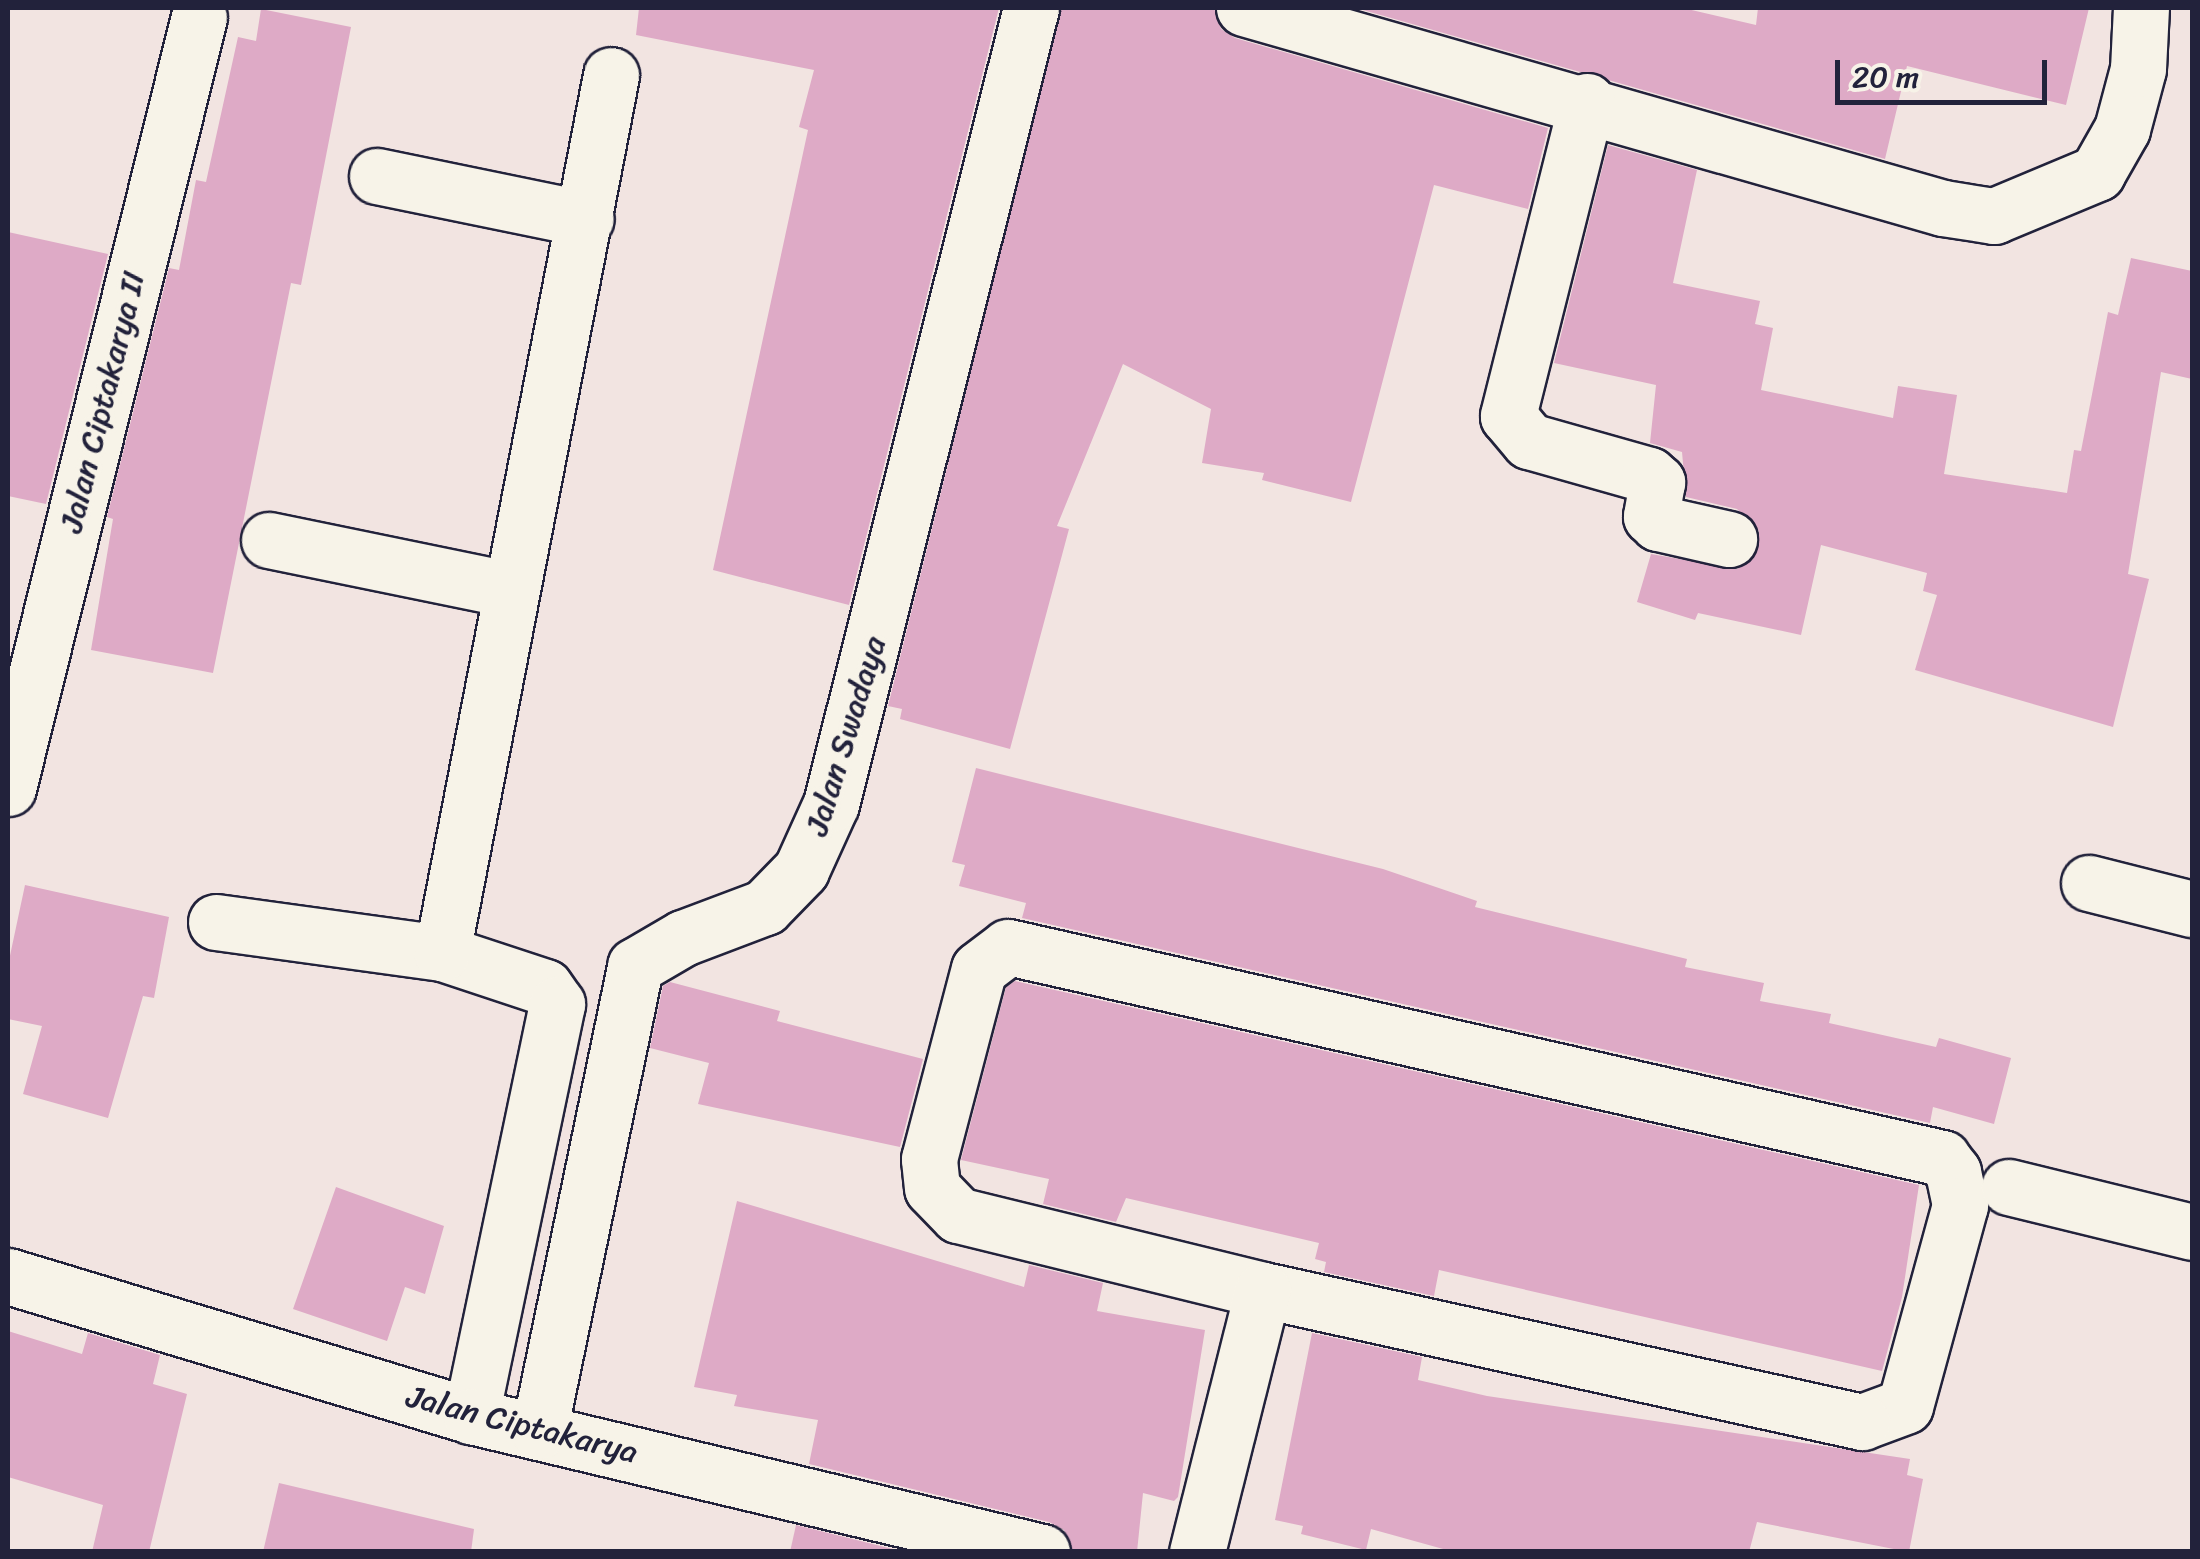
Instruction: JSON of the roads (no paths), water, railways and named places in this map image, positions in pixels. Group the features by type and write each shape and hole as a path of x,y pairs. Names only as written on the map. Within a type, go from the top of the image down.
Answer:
{"street":[{"name":"Jalan Swadaya","path":"539,1432 636,966 683,938 764,908 802,870 831,804 1031,8"},
{"path":"1244,8 1587,101 1943,208 1994,216 2097,173 2122,129 2138,69 2141,8"},
{"name":"Jalan Ciptakarya II","path":"8,788 200,17"},
{"path":"442,953 507,589 586,219 610,75"},
{"path":"1587,101 1508,416 1529,442 1649,476 1658,482 1652,516 1658,523 1730,540"},
{"path":"377,176 586,219"},
{"path":"269,540 507,589"},
{"path":"2090,883 2192,909"},
{"path":"216,922 442,953 546,987 558,1004 471,1416"},
{"path":"1019,948 1920,1150 1942,1158 1954,1172 1960,1205 1905,1406 1862,1422 1263,1290 958,1215 939,1197 929,1159 987,957 1019,948"},
{"path":"2010,1186 2192,1232"},
{"name":"Jalan Ciptakarya","path":"8,1276 471,1416 1042,1552"},
{"path":"1197,1552 1263,1290"}]}
